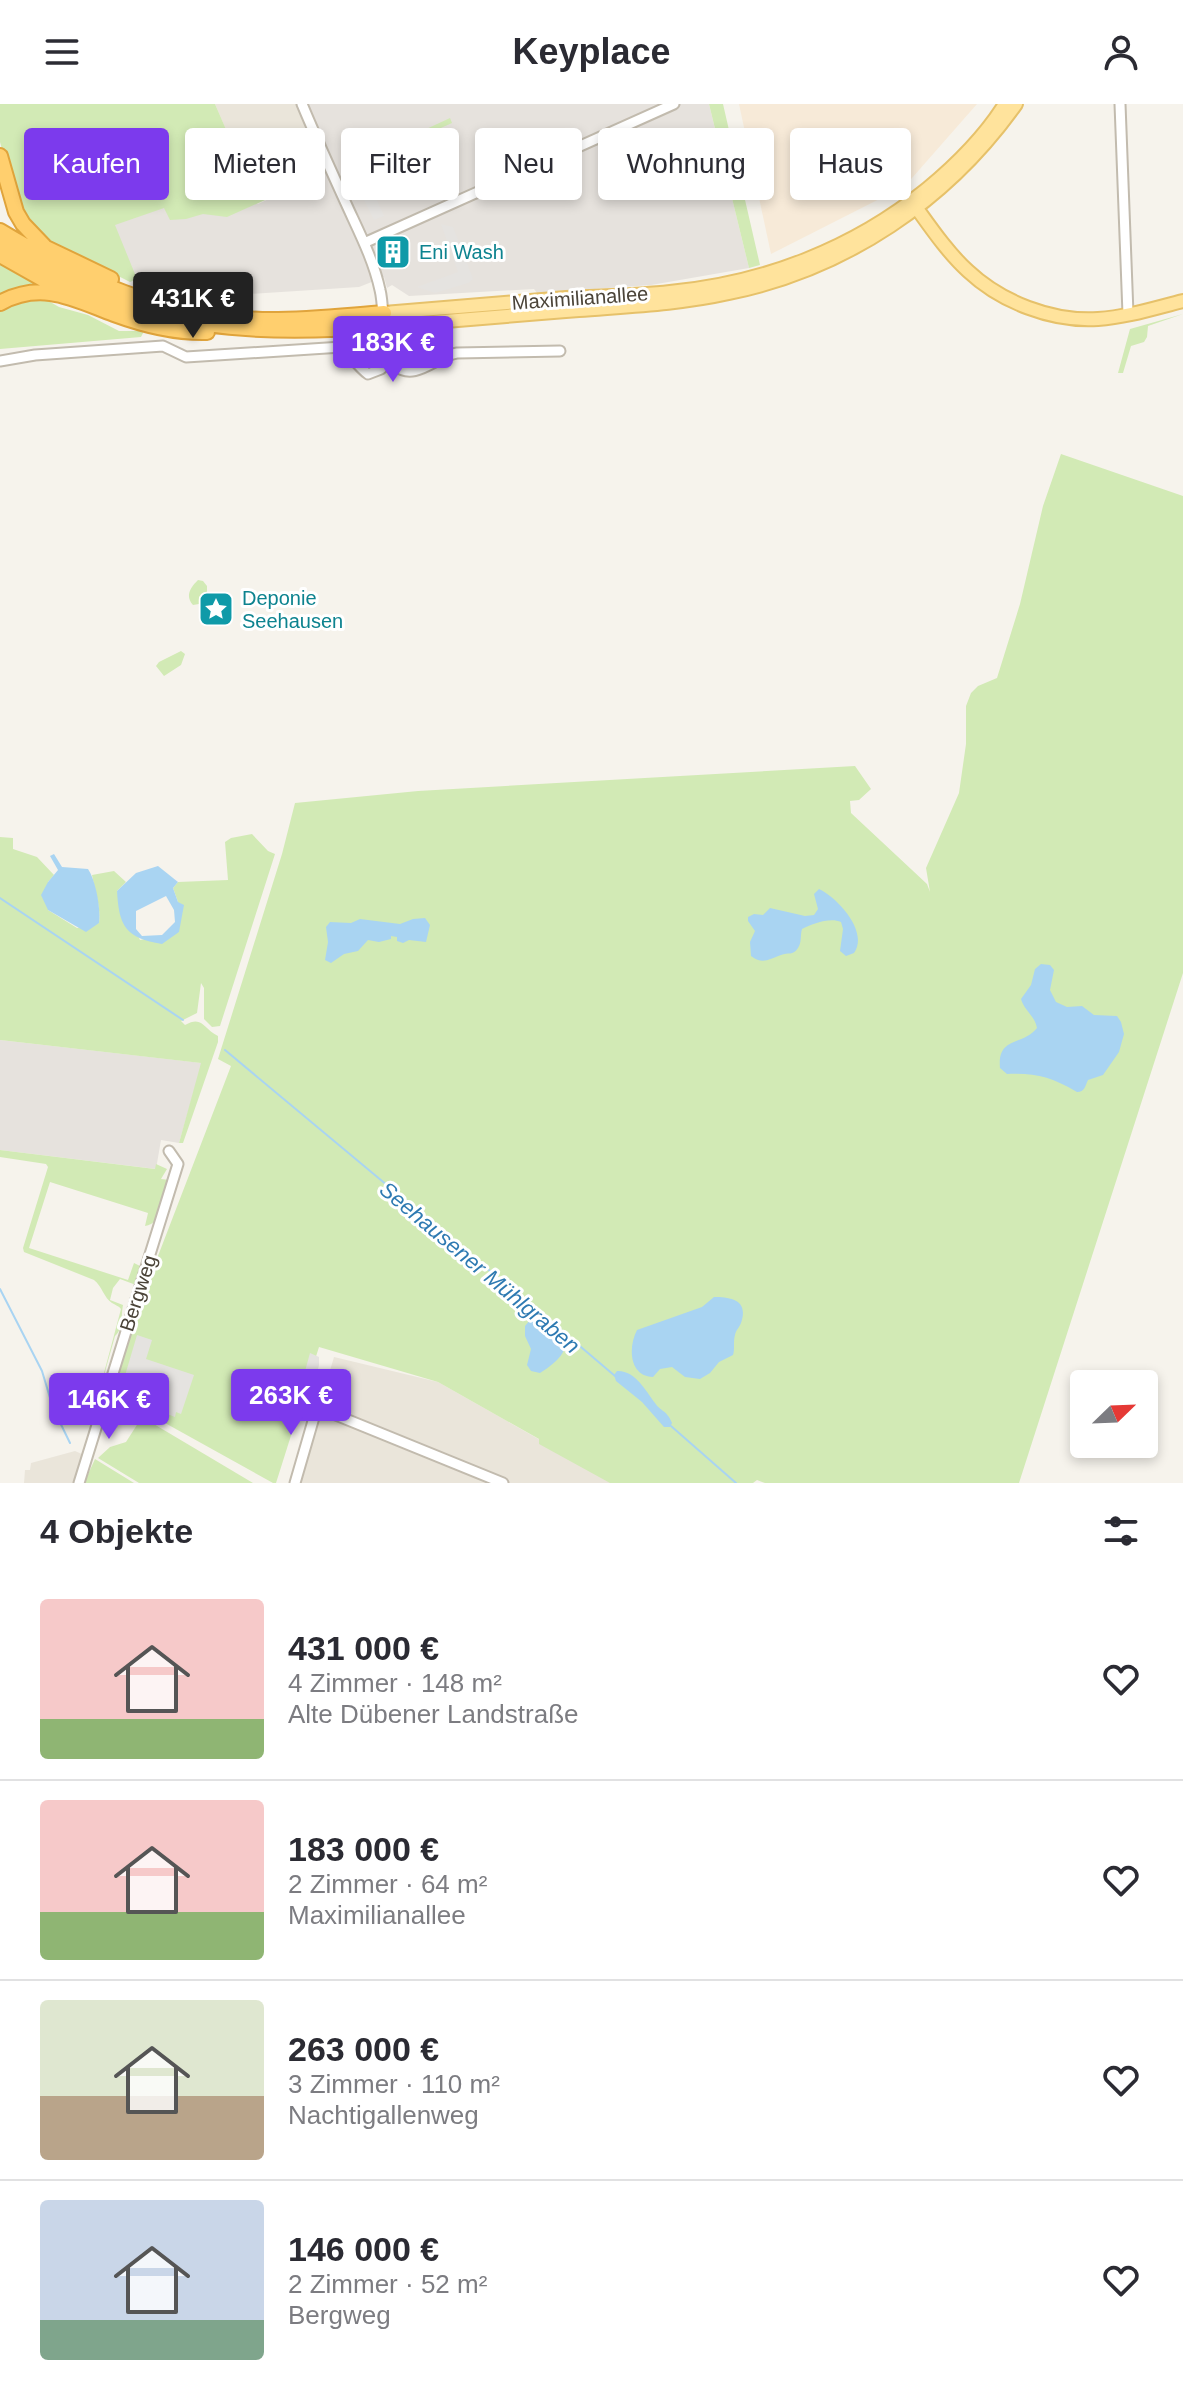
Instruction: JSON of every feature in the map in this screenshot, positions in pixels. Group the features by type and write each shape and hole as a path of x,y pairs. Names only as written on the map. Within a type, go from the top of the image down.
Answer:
{"highway":[{"path":"0,156 16,212 44,246"},
{"path":"0,222 140,293 153,303"},
{"name":"Maximilianallee","path":"0,231 82,277 125,295 196,313 264,320 384,319"},
{"name":"Maximilianallee","path":"0,243 80,288 186,322 302,331 384,319"},
{"path":"0,255 80,300"},
{"path":"0,303 16,295 50,292 170,330 225,332 234,328"}],"main road":[{"path":"1005,104 993,122 918,202 971,264 1004,295 1027,307 1060,317 1097,319 1183,301"},
{"name":"Maximilianallee","path":"384,319 732,297 793,276 873,238 974,155 1016,104"},
{"name":"Maximilianallee","path":"384,319 671,292 729,283 776,271 820,254 918,202"}],"street":[{"path":"302,104 364,243 379,285 390,361 403,370 413,371 450,354 560,351"},
{"path":"364,243 674,104"},
{"path":"1120,104 1128,314"},
{"path":"0,361 35,355 163,346 186,357 342,347 368,374 390,361"},
{"name":"Bergweg","path":"79,1483 178,1164 169,1151"},
{"path":"295,1483 319,1409 503,1483"}],"shaded area":[{"path":"51,104 101,128 61,128"},
{"path":"215,104 296,104 306,128 225,128"},
{"path":"296,104 709,104 715,128 598,128 598,200 732,200 749,268 651,285 537,293 534,289 409,296 392,285 387,288 384,277 359,287 185,298 123,274 92,200 169,200 169,161 185,169 185,200 250,200 258,204 266,200 325,200 325,128 307,128"},
{"path":"739,104 977,104 911,179 911,128 790,128 790,200 877,200 771,254 759,200 774,200 774,128 744,128"},
{"path":"364,200 377,200 384,216 374,220"},
{"path":"441,224 453,227 473,279 435,293 417,287 458,272"},
{"path":"0,1040 202,1063 179,1143 161,1140 156,1169 0,1150"},
{"path":"137,1335 152,1340 146,1359 194,1375 181,1414 176,1412 175,1417 144,1405 146,1397 121,1389"},
{"path":"310,1353 319,1357 312,1394 307,1393 304,1404 296,1404"},
{"path":"334,1357 438,1382 579,1462 625,1483 297,1483"},
{"path":"75,1451 84,1455 73,1483 24,1483 25,1470 30,1470 31,1463"}],"green space":[{"path":"0,104 215,104 225,128 185,128 185,200 265,200 227,217 203,214 170,220 164,208 115,225 137,279 130,282 47,240 17,207 0,142"},
{"path":"709,104 723,104 729,128 715,128"},
{"path":"450,118 452,123 441,128 428,128"},
{"path":"732,200 745,200 760,265 749,268"},
{"path":"0,259 46,287 0,298"},
{"path":"45,299 119,331 144,331 141,337 0,349 0,310 25,300"},
{"path":"1183,314 1148,326 1144,342 1131,346 1123,373 1118,373 1130,329"},
{"path":"1061,454 1183,496 1183,973 1019,1483 765,1483 757,1480 753,1483 610,1483 438,1382 319,1347 276,1483 273,1483 111,1393 148,1282 231,1066 218,1059 295,803 418,791 855,766 871,789 859,800 850,801 851,813 927,884 930,892 926,868 959,793 966,744 966,706 971,693 978,686 997,678 1020,604 1043,506"},
{"path":"198,580 207,586 207,593 199,604 193,605 190,592"},
{"path":"181,651 185,654 181,665 164,676 156,666"},
{"path":"252,834 275,854 220,1026 212,1027 204,1019 204,988 201,983 197,1013 181,1021 185,1025 199,1022 218,1036 183,1143 179,1143 201,1063 0,1040 0,837 13,838 13,849 37,857 54,875 48,882 48,910 77,928 99,923 92,875 114,871 126,882 117,891 140,940 179,932 178,902 173,888 178,882 228,880 225,842"},
{"path":"0,1150 155,1169 156,1164 167,1169 161,1179 170,1180 163,1208 156,1220 145,1226 148,1213 50,1182 29,1248 128,1280 134,1263 142,1267 136,1285 120,1279 113,1288 110,1300 123,1305 121,1322 92,1418 121,1309 109,1301 94,1280 24,1252 48,1167 46,1164 0,1157"},
{"path":"142,1417 253,1483 139,1483 98,1458 110,1447 126,1442"},
{"path":"95,1459 134,1483 84,1483"}],"water":[{"path":"54,854 62,867 88,869 91,874 97,895 99,923 86,932 48,910 41,895 58,870 50,856"},
{"path":"158,866 178,882 173,888 178,902 184,905 179,932 162,944 132,934 120,914 117,891 136,873","holes":["166,896 174,910 175,922 162,935 142,936 136,929 136,911"]},
{"path":"819,889 835,900 855,926 858,945 854,953 846,956 840,951 843,929 841,922 832,920 802,929 799,946 792,953 763,961 751,956 750,942 755,931 748,917 763,915 770,908 805,916 814,915 818,909 814,894"},
{"path":"425,918 430,925 426,942 409,940 403,943 391,936 391,939 379,942 368,940 358,951 344,954 331,963 325,960 328,942 326,927 330,922 351,923 360,919 400,924"},
{"path":"1041,964 1050,965 1054,970 1050,990 1056,1002 1067,1007 1082,1006 1094,1015 1117,1016 1121,1022 1124,1034 1119,1052 1103,1075 1088,1080 1080,1092 1043,1077 1007,1074 1000,1068 1000,1058 1007,1046 1037,1028 1021,999 1031,985 1035,969"},
{"path":"714,1297 737,1301 743,1309 734,1338 733,1355 719,1362 700,1379 685,1377 672,1367 660,1369 653,1377 639,1372 632,1352 637,1330 702,1307"},
{"path":"530,1320 558,1332 565,1344 560,1357 540,1373 531,1371 527,1365 531,1349 525,1336 525,1326"},
{"path":"617,1371 629,1374 639,1382 668,1416 672,1423 670,1427 664,1427 642,1402 616,1381 614,1375"}],"waterway":[{"name":"Seehausener Mühlgraben","path":"0,898 183,1020"},
{"name":"Seehausener Mühlgraben","path":"225,1050 520,1296"},
{"path":"0,1289 42,1371 53,1408 70,1443"},
{"name":"Seehausener Mühlgraben","path":"525,1301 536,1309"},
{"name":"Seehausener Mühlgraben","path":"541,1313 615,1376"},
{"name":"Seehausener Mühlgraben","path":"671,1426 736,1483"}],"place":[{"name":"Eni Wash","path":"393,252"},
{"name":"Deponie Seehausen","path":"216,609"}]}
